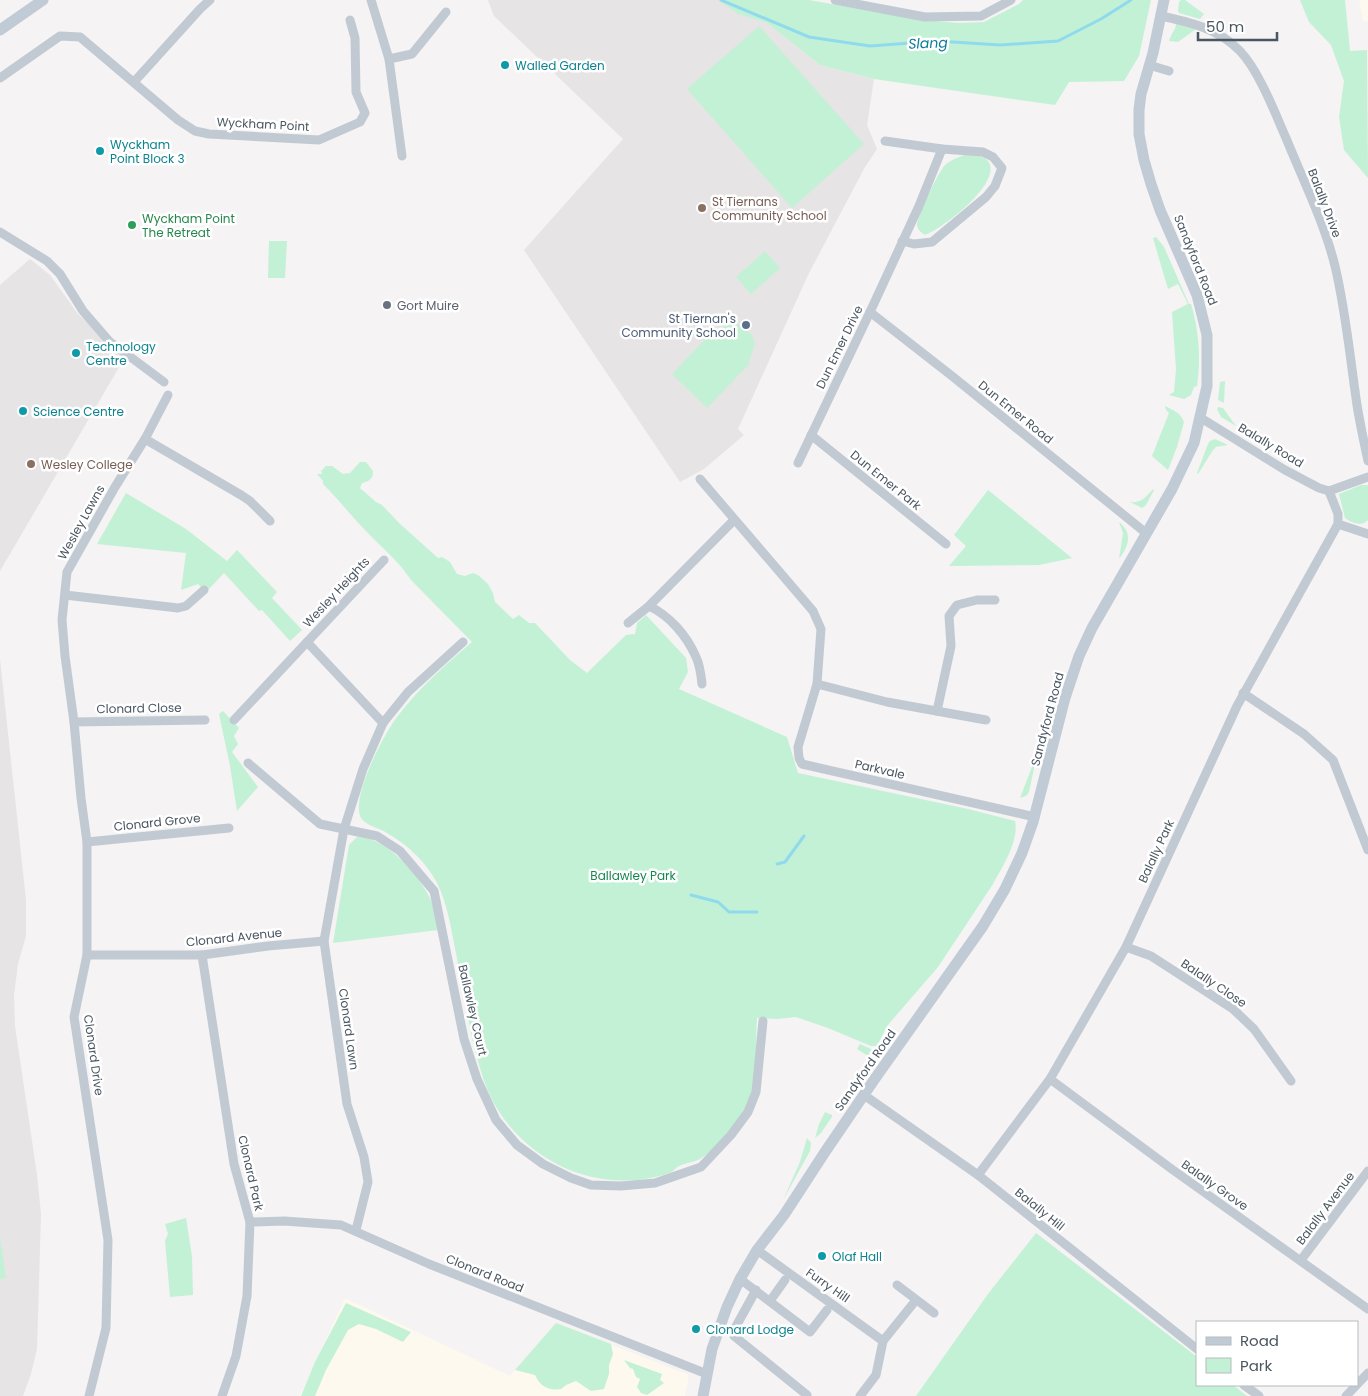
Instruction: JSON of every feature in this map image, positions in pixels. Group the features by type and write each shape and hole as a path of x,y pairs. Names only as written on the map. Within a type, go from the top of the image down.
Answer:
{"main road":[{"path":"0,30 43,0"},
{"name":"Sandyford Road","path":"703,1396 712,1348 726,1308 740,1279 864,1095 984,926 1005,889 1035,817 1065,698 1079,656 1092,628 1185,464 1194,443 1207,386 1207,335 1197,295 1160,210 1144,160 1139,134 1141,94 1150,65 1164,0"}],"street":[{"path":"134,82 200,8 210,0"},
{"path":"371,0 389,59 402,156"},
{"path":"835,0 925,17 981,16 1011,0"},
{"path":"389,59 412,54 446,12"},
{"name":"Balally Drive","path":"1161,16 1203,27 1225,39 1240,51 1257,78 1281,128 1322,223 1335,265 1346,320 1357,405 1368,461"},
{"name":"Wyckham Point","path":"0,78 60,36 80,37 178,120 195,131 209,134 319,140 360,122 365,113 356,92 355,38 350,20"},
{"path":"1150,65 1169,72"},
{"path":"885,142 983,152 993,157 1002,168 1000,177 986,198 932,242 914,244 902,241"},
{"name":"Dun Emer Drive","path":"798,463 870,312 942,149"},
{"path":"0,232 47,261 60,274 83,311 109,341 164,382"},
{"name":"Dun Emer Road","path":"870,312 1146,533"},
{"name":"Wesley Lawns","path":"64,656 62,620 67,572 168,396"},
{"name":"Balally Road","path":"1201,418 1285,470 1318,488 1328,491"},
{"name":"Dun Emer Park","path":"811,435 946,544"},
{"path":"145,439 245,498 270,521"},
{"path":"1368,477 1328,491 1338,514 1338,524 1368,534"},
{"name":"Parkvale","path":"700,479 734,520 782,572 813,611 821,629 816,684 798,747 798,758 802,764 1035,817"},
{"path":"628,623 649,606 734,520"},
{"name":"Balally Park","path":"978,1175 1050,1079 1126,947 1243,693 1338,524"},
{"name":"Wesley Heights","path":"234,720 384,560"},
{"path":"65,595 178,608 186,606 204,590"},
{"path":"937,711 951,646 949,616 957,605 977,600 994,600"},
{"path":"649,606 658,610 680,630 697,657 702,684"},
{"name":"Wesley Heights","path":"307,642 383,723"},
{"path":"248,763 320,824 344,829 363,769 383,723 408,692 462,642"},
{"name":"Clonard Drive","path":"64,656 74,722 87,842 87,955 74,1017 108,1240 106,1328 89,1396"},
{"path":"816,684 887,702 986,720"},
{"path":"1243,693 1304,734 1332,760 1368,850"},
{"name":"Clonard Close","path":"74,722 205,720"},
{"name":"Clonard Grove","path":"87,842 229,828"},
{"name":"Clonard Lawn","path":"344,829 324,941 347,1104 364,1156 368,1182 356,1230"},
{"name":"Ballawley Court","path":"344,829 377,836 400,851 434,891 464,1039 477,1080 496,1120 517,1144 543,1164 571,1178 591,1185 621,1186 655,1183 701,1166 731,1135 748,1112 756,1092 763,1021"},
{"name":"Clonard Avenue","path":"87,955 202,955 324,941"},
{"name":"Balally Close","path":"1126,947 1151,956 1233,1009 1254,1029 1291,1082"},
{"name":"Clonard Park","path":"202,955 234,1164 250,1222 247,1296 236,1356 222,1396"},
{"name":"Balally Grove","path":"1050,1079 1173,1170 1368,1309"},
{"name":"Balally Hill","path":"864,1095 978,1175 1196,1347"},
{"name":"Balally Avenue","path":"1301,1260 1368,1171"},
{"name":"Clonard Road","path":"250,1222 284,1220 341,1225 356,1230 429,1264 707,1374"},
{"name":"Furry Hill","path":"758,1250 883,1341"},
{"path":"740,1279 810,1332 827,1310"},
{"path":"770,1301 785,1280"},
{"path":"896,1285 934,1313"},
{"path":"756,1290 734,1330 734,1336 807,1395"},
{"path":"860,1396 876,1375 883,1341 916,1300"},
{"path":"1358,1383 1368,1373"},
{"path":"1245,1386 1260,1396"},
{"path":"1346,1396 1356,1386"}],"shaded area":[{"name":"St Tiernans Community School","path":"488,0 718,0 739,14 767,23 820,65 874,79 867,125 877,149 865,167 809,273 738,429 744,435 704,469 680,482 524,250 623,139 494,16"},
{"path":"1359,0 1368,0 1368,21 1363,22"},
{"name":"Wesley College","path":"30,259 50,275 78,314 125,357 0,571 0,285"},
{"path":"0,659 26,900 26,936 18,964 14,995 15,1026 41,1214 37,1349 23,1396 0,1396"},
{"path":"345,1298 510,1376 556,1323 689,1375 685,1396 300,1396"}],"green space":[{"path":"718,0 809,0 922,20 959,23 984,22 1019,4 1023,0 1151,0 1139,56 1124,81 1069,82 1055,105 874,79 820,65 767,23 738,14"},
{"path":"1185,0 1204,14 1200,19 1179,13 1179,2"},
{"path":"1300,0 1345,0 1350,51 1367,50 1368,178 1344,150 1339,117 1344,81 1331,45 1309,22"},
{"path":"1176,24 1196,29 1178,42 1169,41"},
{"path":"759,26 864,144 792,208 687,89"},
{"path":"967,154 981,156 988,161 991,170 987,181 969,204 944,224 925,235 917,226 933,185 945,165"},
{"path":"1156,237 1164,247 1189,304 1191,304 1196,324 1199,355 1197,386 1194,387 1191,395 1184,399 1169,395 1174,392 1176,369 1172,312 1188,304 1178,284 1168,289 1153,238"},
{"path":"269,241 287,241 285,278 268,278"},
{"path":"765,251 780,268 751,294 736,277"},
{"path":"736,323 752,335 755,343 750,363 707,408 672,374 715,329 718,331 725,325"},
{"path":"1225,381 1224,403 1218,400 1220,382"},
{"path":"1165,406 1179,414 1184,422 1168,470 1152,456 1169,413"},
{"path":"1218,407 1223,408 1236,426 1221,417 1217,409"},
{"path":"1215,439 1228,445 1216,447 1198,474 1208,444"},
{"name":"Ballawley Park","path":"360,462 366,462 373,471 372,478 362,483 360,488 382,505 438,558 442,557 450,562 457,574 465,576 473,573 478,575 488,584 495,602 513,619 519,615 529,623 535,623 570,660 587,673 626,635 635,634 637,623 646,615 686,658 688,672 679,689 787,737 798,773 968,809 1015,821 1015,837 993,884 938,967 887,1026 877,1046 871,1046 796,1017 777,1019 757,1018 754,1081 749,1101 740,1117 721,1141 707,1154 700,1159 679,1166 667,1174 659,1176 632,1180 609,1180 587,1176 546,1158 512,1128 493,1102 480,1068 473,1042 449,917 437,883 428,868 409,849 395,838 363,821 361,818 359,809 360,796 364,782 377,751 391,725 423,687 472,642 363,528 323,484 323,481 317,474 322,474 321,471 326,466 332,466 343,474 350,473"},
{"path":"1361,485 1368,485 1368,520 1359,524 1345,518 1339,494"},
{"path":"1153,489 1146,505 1142,508 1130,502 1137,502 1143,499"},
{"path":"988,490 1072,558 1039,565 949,566 966,546 954,535"},
{"path":"126,493 186,529 227,561 237,550 277,592 272,598 302,630 290,641 224,573 206,592 198,584 181,590 186,553 97,544"},
{"path":"1119,522 1128,535 1128,540 1119,559 1123,533"},
{"path":"223,711 239,728 234,736 238,744 232,752 258,787 237,811 219,714"},
{"path":"1037,754 1029,792 1026,796 1020,798"},
{"path":"357,837 380,843 402,860 412,871 432,903 438,930 333,943 349,845"},
{"path":"860,1044 873,1050 868,1056 857,1049"},
{"path":"825,1112 832,1115 832,1117 821,1133 815,1138 819,1124"},
{"path":"807,1138 811,1143 810,1151 783,1200 800,1162"},
{"path":"186,1218 192,1256 193,1295 170,1297 165,1241 168,1234 165,1224"},
{"path":"1036,1233 1196,1356 1196,1386 1234,1386 1247,1396 916,1396 988,1294"},
{"path":"0,1237 6,1278 0,1279"},
{"path":"346,1303 411,1332 403,1342 376,1329 359,1324 348,1330 326,1370 315,1396 301,1396 315,1362"},
{"path":"556,1323 611,1344 613,1354 604,1389 591,1391 576,1381 561,1389 552,1389 542,1385 535,1375 515,1370"},
{"path":"624,1360 662,1374 660,1380 664,1383 647,1395 641,1393 637,1387 640,1379 636,1377 633,1369"}],"waterway":[{"name":"Slang","path":"721,0 809,37 870,46 937,41 1000,45 1058,41 1101,19 1131,0"},
{"path":"777,864 785,862 804,836"},
{"path":"691,895 718,902 729,912 757,912"}],"place":[{"name":"Walled Garden","path":"505,65"},
{"name":"Wyckham Point Block 3","path":"100,151"},
{"name":"St Tiernans Community School","path":"702,208"},
{"name":"Wyckham Point The Retreat","path":"132,225"},
{"name":"Gort Muire","path":"387,305"},
{"name":"St Tiernan's Community School","path":"746,325"},
{"name":"Technology Centre","path":"76,353"},
{"name":"Science Centre","path":"23,411"},
{"name":"Wesley College","path":"31,464"},
{"name":"Olaf Hall","path":"822,1256"},
{"name":"Clonard Lodge","path":"696,1329"}]}
